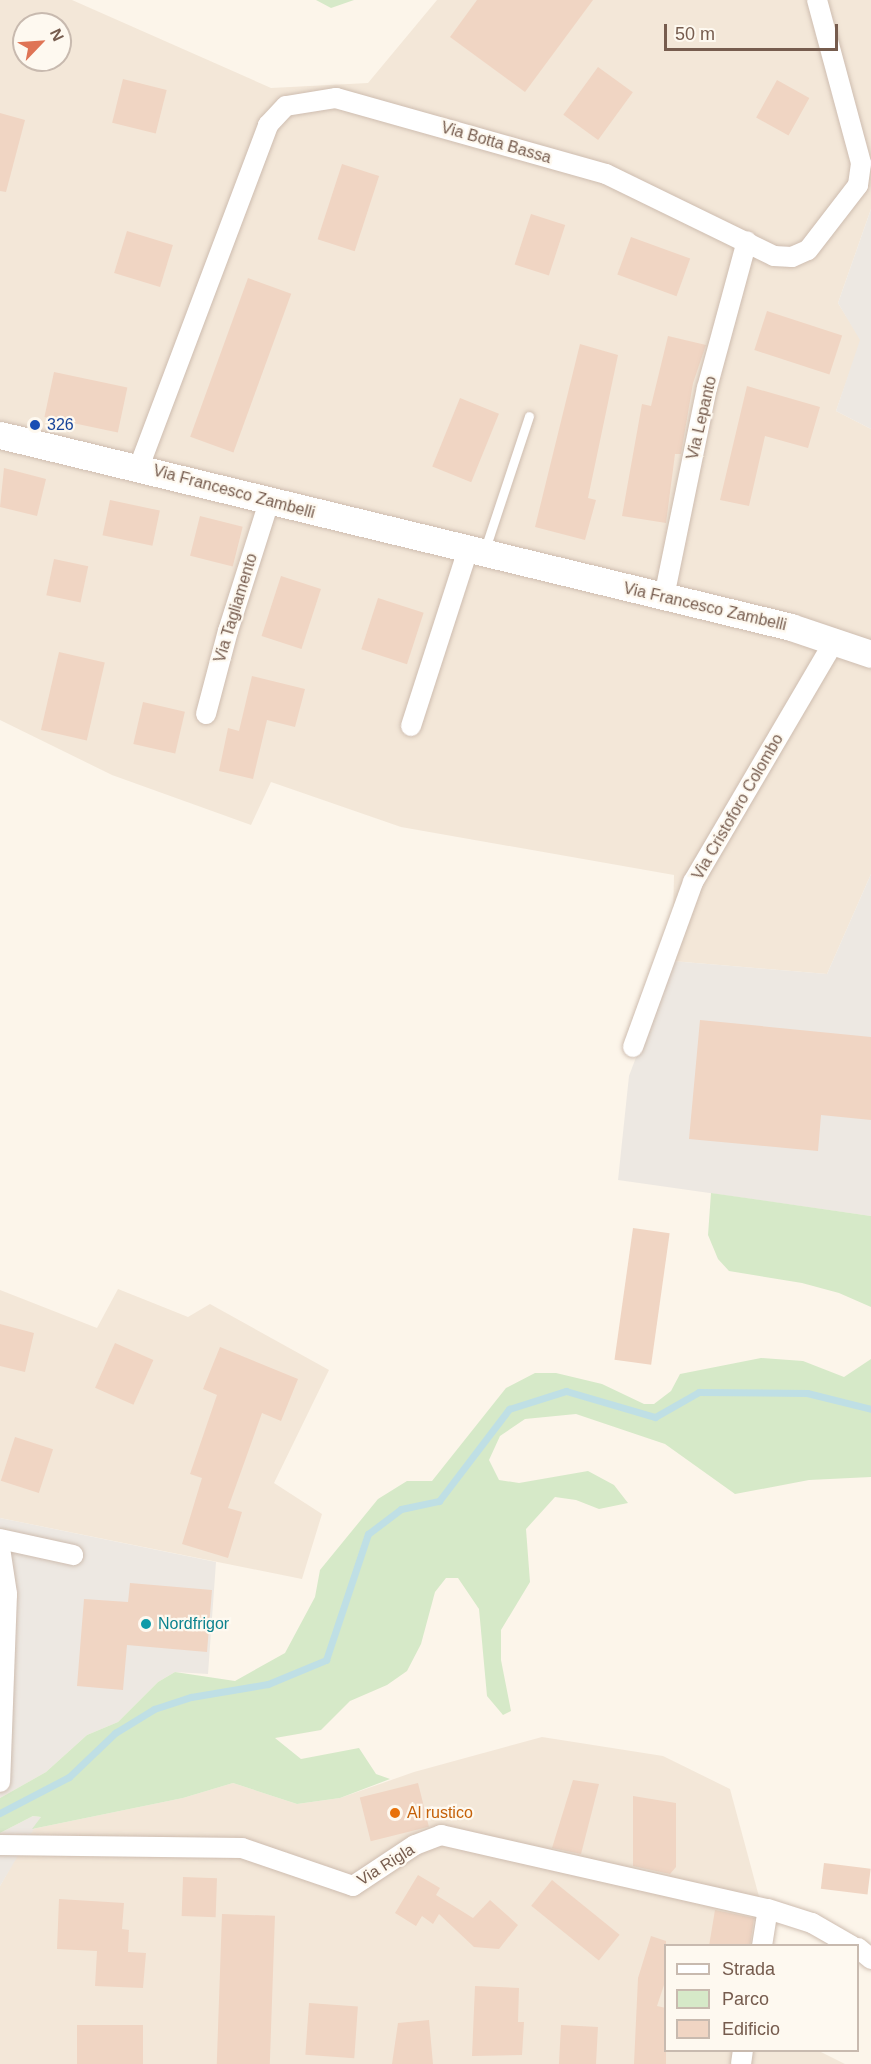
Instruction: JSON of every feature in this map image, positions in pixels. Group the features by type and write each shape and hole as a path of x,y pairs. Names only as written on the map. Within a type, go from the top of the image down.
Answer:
{"main road":[{"name":"Via Francesco Zambelli","path":"0,435 139,467 269,502 664,597 871,654"}],"street":[{"name":"Via Botta Bassa","path":"139,467 268,124 286,106 336,98 606,174 774,256 792,257 808,250 858,185 861,163 817,0"},
{"name":"Via Lepanto","path":"664,597 707,388 747,241"},
{"name":"Via Tagliamento","path":"206,714 228,631 269,502"},
{"path":"411,726 475,552"},
{"name":"Via Cristoforo Colombo","path":"633,1047 693,882 834,642"},
{"path":"0,1539 73,1555"},
{"path":"0,1548 7,1594 0,1782"},
{"name":"Via Rigla","path":"0,1845 242,1848 353,1886 415,1845 441,1835 768,1909 812,1923 849,1944"},
{"path":"762,1944 768,1909"},
{"path":"859,1949 871,1959"}],"lane":[{"path":"475,552 529,416"}],"shaded area":[{"path":"0,0 72,0 271,88 368,83 437,0 871,0 871,209 838,303 861,340 836,411 871,429 871,874 827,974 672,961 674,875 401,827 271,782 251,825 112,775 0,720"},
{"path":"871,209 871,429 836,411 860,340 838,303"},
{"path":"871,874 871,1216 618,1180 629,1076 672,961 827,974"},
{"path":"118,1289 188,1317 210,1304 329,1370 274,1483 322,1514 302,1579 0,1518 0,1290 97,1328"},
{"path":"0,1518 216,1562 208,1674 175,1672 158,1682 118,1722 87,1735 46,1772 0,1798"},
{"path":"542,1737 663,1756 730,1789 772,1944 664,1944 664,2052 821,2052 845,2064 0,2064 0,1886 32,1829 183,1798 233,1783 297,1804 340,1798 414,1772"},
{"path":"33,1816 41,1817 0,1886 0,1833"}],"green space":[{"path":"316,0 354,0 331,8"},
{"path":"711,1193 871,1216 871,1307 839,1293 802,1283 729,1271 718,1259 708,1235"},
{"path":"761,1358 803,1361 844,1377 871,1359 871,1477 809,1480 735,1494 665,1444 576,1414 525,1419 500,1436 489,1460 499,1480 519,1483 588,1471 614,1485 628,1503 599,1509 576,1500 555,1497 526,1529 530,1582 501,1630 501,1660 511,1711 503,1715 487,1696 479,1609 458,1578 446,1578 435,1592 421,1644 407,1671 387,1685 350,1701 321,1730 275,1738 301,1759 359,1748 376,1774 390,1779 340,1798 297,1804 233,1783 183,1798 32,1829 41,1817 33,1816 0,1833 0,1798 46,1772 87,1735 118,1722 158,1682 175,1672 235,1681 285,1653 315,1597 320,1570 378,1499 407,1481 432,1481 506,1388 535,1373 556,1373 602,1384 644,1404 654,1404 671,1391 680,1374"}],"building":[{"path":"477,0 593,0 525,92 450,37"},
{"path":"598,67 633,92 598,140 563,115"},
{"path":"123,79 167,90 156,134 112,123"},
{"path":"777,80 809,98 789,136 756,118"},
{"path":"0,113 25,120 6,192 0,191"},
{"path":"342,164 379,176 355,251 318,239"},
{"path":"531,214 565,225 549,276 515,264"},
{"path":"127,231 173,245 160,287 114,273"},
{"path":"631,237 690,259 677,296 617,275"},
{"path":"248,278 291,294 233,453 190,437"},
{"path":"767,311 842,335 829,374 754,350"},
{"path":"668,336 706,345 693,383 681,454 675,454 666,523 622,516 642,404 651,406"},
{"path":"580,344 618,355 588,498 596,500 585,540 535,527"},
{"path":"54,372 127,388 118,433 44,417"},
{"path":"747,386 820,407 808,448 765,436 749,506 720,500"},
{"path":"460,398 499,414 471,482 432,467"},
{"path":"4,468 46,479 37,516 0,507"},
{"path":"110,500 160,511 152,546 103,535"},
{"path":"200,516 243,527 233,566 190,556"},
{"path":"54,559 88,566 81,602 46,595"},
{"path":"281,576 321,589 301,649 262,636"},
{"path":"378,598 424,613 407,664 361,649"},
{"path":"59,652 105,663 87,741 41,730"},
{"path":"252,676 305,689 295,727 267,720 253,779 219,771 228,728 239,731"},
{"path":"143,702 185,712 175,754 133,744"},
{"path":"700,1020 871,1037 871,1120 821,1115 818,1151 689,1139"},
{"path":"633,1228 670,1233 651,1365 614,1360"},
{"path":"0,1324 34,1333 25,1372 0,1366"},
{"path":"115,1343 153,1360 133,1405 95,1388"},
{"path":"220,1347 298,1379 281,1421 262,1413 228,1508 242,1512 228,1558 182,1544 202,1478 190,1474 217,1395 203,1389"},
{"path":"15,1437 53,1449 39,1493 1,1481"},
{"name":"Nordfrigor","path":"130,1583 212,1590 207,1652 127,1645 123,1690 77,1686 84,1599 128,1602"},
{"path":"573,1780 599,1784 581,1854 552,1848"},
{"name":"Al rustico","path":"418,1783 429,1827 371,1841 360,1798"},
{"path":"633,1796 676,1803 676,1867 670,1874 633,1866"},
{"path":"824,1863 871,1869 867,1895 821,1889"},
{"path":"418,1875 440,1888 436,1895 473,1918 490,1900 518,1925 499,1949 474,1947 439,1914 433,1924 422,1916 416,1926 395,1913"},
{"path":"183,1877 217,1878 216,1917 182,1916"},
{"path":"552,1880 620,1935 599,1960 531,1906"},
{"path":"59,1899 124,1903 122,1929 129,1930 128,1952 146,1953 143,1988 95,1986 97,1951 57,1949"},
{"path":"715,1910 754,1918 750,1944 709,1944"},
{"path":"222,1914 275,1916 270,2064 217,2064"},
{"path":"651,1936 666,1941 664,1944 664,1985 657,2006 664,2008 666,2064 634,2064 638,1978"},
{"path":"475,1986 519,1988 518,2022 524,2022 522,2055 472,2056"},
{"path":"309,2003 358,2006 354,2058 305,2055"},
{"path":"429,2020 433,2064 392,2064 398,2023"},
{"path":"77,2025 143,2025 143,2064 77,2064"},
{"path":"561,2025 598,2027 596,2064 559,2064"}],"waterway":[{"path":"0,1813 69,1777 115,1733 154,1709 191,1697 268,1684 326,1660 368,1534 401,1509 439,1501 509,1409 566,1391 655,1417 699,1392 807,1393 871,1409"}],"place":[{"name":"326","path":"35,425"},
{"name":"Nordfrigor","path":"146,1624"},
{"name":"Al rustico","path":"395,1813"}]}
